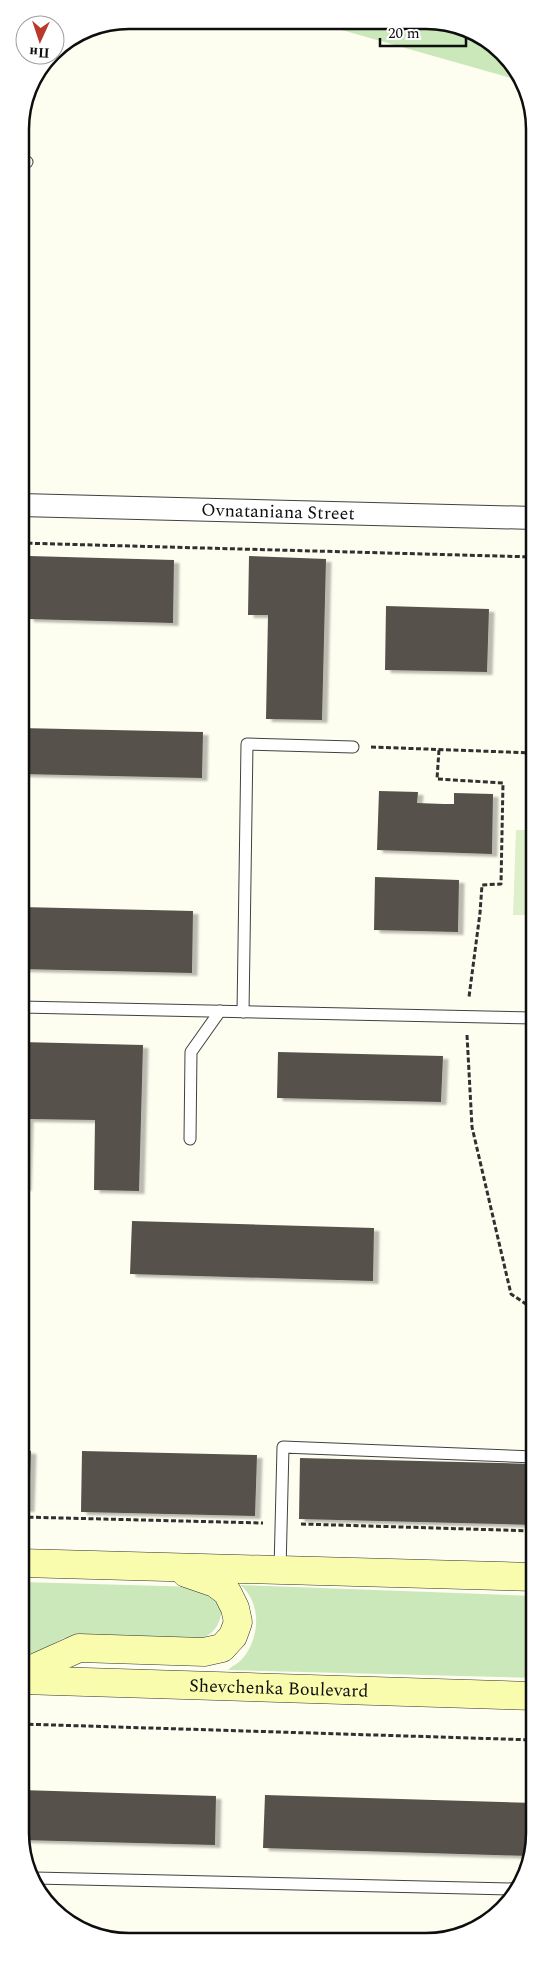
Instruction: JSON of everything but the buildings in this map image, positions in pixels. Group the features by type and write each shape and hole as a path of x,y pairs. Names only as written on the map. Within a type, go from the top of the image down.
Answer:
{"main road":[{"path":"29,1563 526,1577"},
{"path":"29,1670 79,1648 204,1652 222,1648 233,1636 238,1622 235,1608 227,1592 215,1583 170,1567"},
{"name":"Shevchenka Boulevard","path":"29,1680 526,1696"}],"street":[{"name":"Ovnataniana Street","path":"29,505 526,518"}],"lane":[{"path":"243,1012 247,744 353,746"},
{"path":"29,1006 526,1018"},
{"path":"190,1139 191,1052 220,1011"},
{"path":"280,1570 283,1447 526,1457"},
{"path":"39,1878 509,1889"}],"path":[{"path":"29,543 526,557"},
{"path":"353,746 526,754"},
{"path":"439,750 436,779 503,782 500,884 482,885 466,1017 474,1137 511,1294 526,1304"},
{"path":"29,1724 526,1740"}],"green space":[{"path":"338,29 433,29 453,32 465,36 487,49 502,63 512,78"},
{"path":"516,830 526,830 526,915 513,915"},
{"path":"29,1582 200,1587 211,1594 222,1611 216,1628 205,1637 193,1642 64,1638 36,1653 29,1653"},
{"path":"240,1585 526,1596 526,1678 228,1670 243,1658 253,1641 256,1620 255,1610 247,1592"}]}
